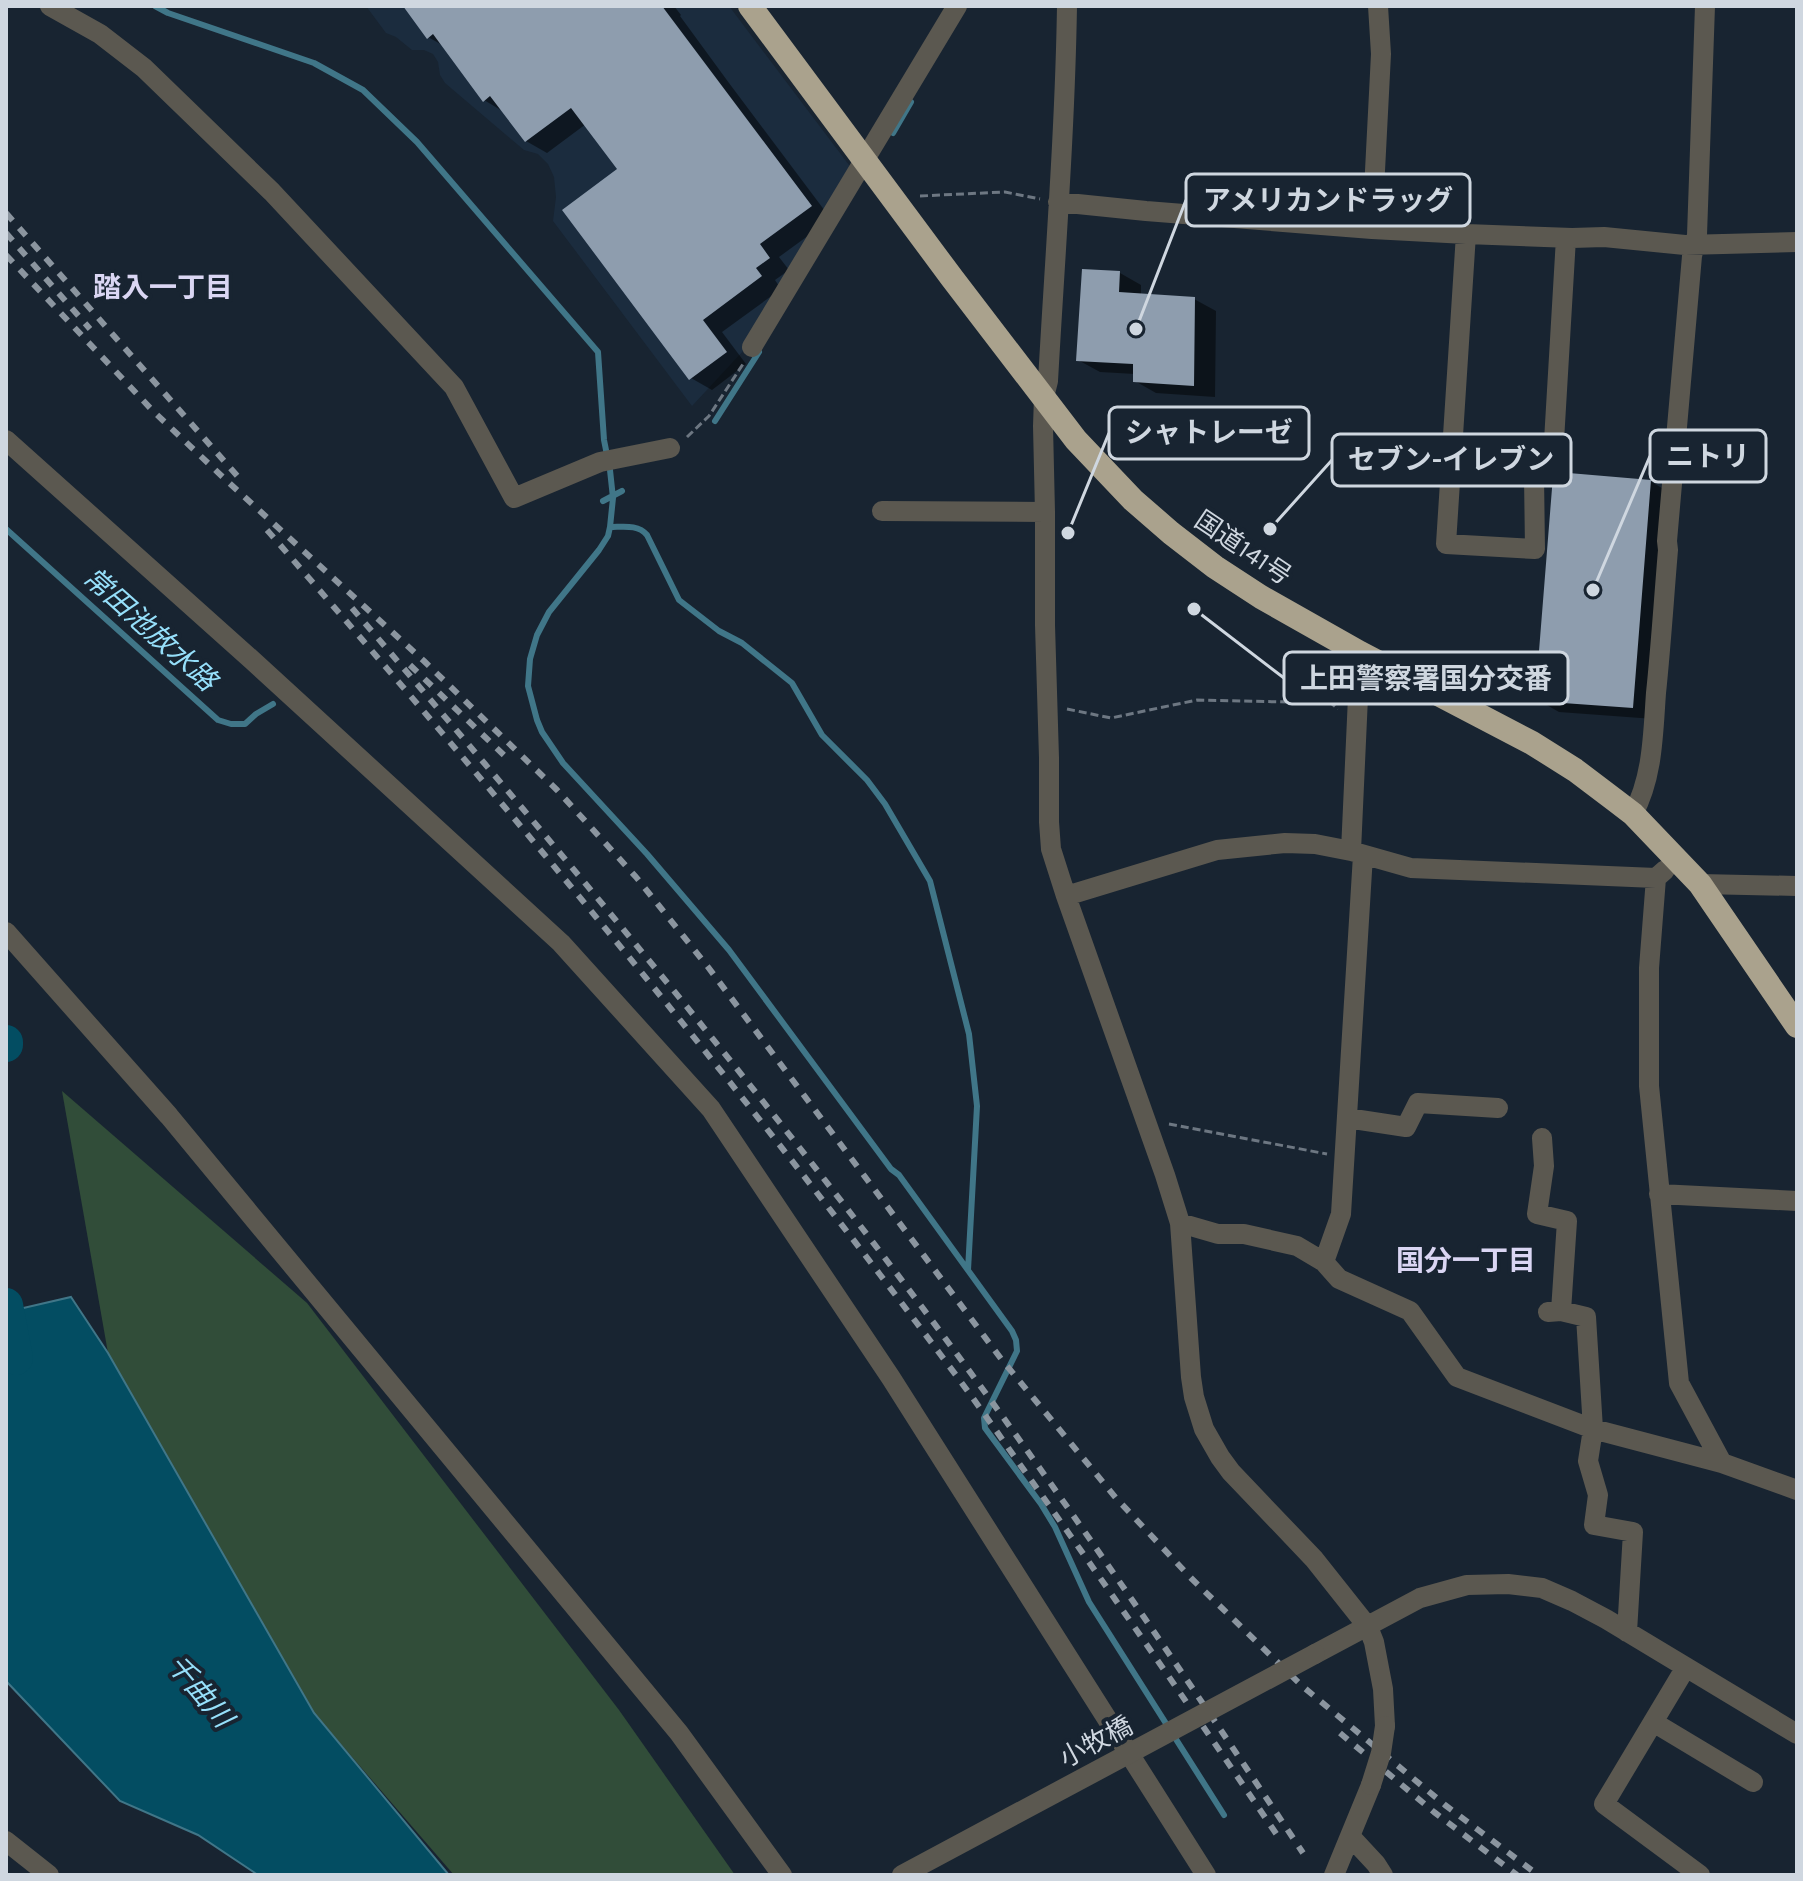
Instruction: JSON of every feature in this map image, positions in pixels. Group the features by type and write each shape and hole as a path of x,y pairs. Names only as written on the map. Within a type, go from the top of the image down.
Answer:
{"highway":[{"name":"国道141号","path":"750,6 1076,440 1133,500 1215,567 1261,597 1532,743 1575,770 1633,814 1700,884 1797,1026"}],"street":[{"path":"50,6 100,34 144,68 283,203 454,387 514,498 608,460 678,443"},
{"path":"748,355 957,6"},
{"path":"1067,6 1048,381 1044,397 1045,625 1051,849 1180,1223 1191,1377 1204,1429 1231,1472 1314,1559 1368,1627 1374,1642 1383,1689 1385,1726 1381,1753 1334,1875"},
{"path":"1372,229 1381,54 1378,6"},
{"path":"1633,814 1649,773 1692,256 1697,235 1705,6"},
{"path":"1058,202 1372,229 1604,237 1672,244 1797,242"},
{"path":"1466,234 1446,544 1535,549 1534,476 1553,458 1566,238"},
{"path":"6,440 561,943 711,1109 891,1378 1206,1875"},
{"path":"882,511 1045,512"},
{"path":"1324,1262 1341,1214 1347,1118 1357,853 1356,724 1360,653"},
{"path":"1066,896 1217,850 1285,843 1315,844 1411,868 1656,878"},
{"path":"1676,859 1656,878 1649,968 1649,1086 1679,1383 1722,1463"},
{"path":"1700,884 1797,886"},
{"path":"6,932 169,1116 679,1733 782,1875"},
{"path":"1347,1118 1406,1127 1418,1103 1498,1108"},
{"path":"1542,1138 1544,1166 1537,1214 1567,1221 1555,1312 1586,1317 1593,1429 1588,1461 1598,1495 1594,1525 1633,1532 1627,1632"},
{"path":"1659,1194 1797,1201"},
{"path":"1180,1223 1218,1234 1244,1234 1297,1246 1324,1262 1339,1279 1410,1311 1457,1377 1593,1429 1722,1463 1797,1490"},
{"name":"小牧橋","path":"902,1875 1420,1598 1467,1585 1508,1584 1542,1588 1572,1601 1797,1734"},
{"path":"1686,1667 1604,1804 1700,1875"},
{"path":"1653,1722 1753,1782"},
{"path":"1350,1836 1383,1875"},
{"path":"6,1841 49,1875"}],"path":[{"path":"892,197 1005,192 1058,202"},
{"path":"678,443 709,416 748,355"},
{"path":"1047,706 1111,718 1197,700 1331,703 1356,724"},
{"path":"1146,1120 1344,1158"}],"shaded area":[{"path":"366,6 729,6 852,169 745,349 692,406 553,221 556,197 554,177 548,164 538,154 524,150 445,83 433,54 412,50 386,33"}],"green space":[{"path":"62,1091 307,1303 619,1710 735,1875 454,1875 314,1713 108,1353"}],"water":[{"path":"71,1297 108,1353 314,1713 449,1875 258,1875 198,1835 120,1801 6,1681 6,1312"}],"building":[{"path":"403,6 662,6 812,206 760,244 770,258 756,268 762,276 703,320 727,352 689,380 562,210 617,169 571,108 525,142 490,96 483,102 433,34 427,39"},
{"path":"1082,269 1120,271 1119,292 1195,297 1194,386 1133,382 1133,364 1076,361"},
{"path":"1557,472 1651,480 1633,708 1535,701 1553,476"}],"waterway":[{"path":"155,6 314,63 363,90 417,142 598,352 604,440 613,498 610,527 599,550 549,612 537,635 530,659 528,686 542,732 563,763 647,854 729,950 1012,1331 1017,1351 984,1418 985,1428 1041,1504 1055,1527 1089,1602 1224,1815"},
{"path":"893,133 911,102"},
{"name":"常田池放水路","path":"715,421 759,352"},
{"name":"常田池放水路","path":"603,501 622,491"},
{"path":"610,527 630,527 643,531 679,600 719,631 742,643 792,683 822,735 867,780 885,804 930,881 969,1034 977,1106 968,1270"},
{"name":"常田池放水路","path":"6,529 218,720 245,724 273,704"},
{"name":"千曲川","path":"6,1305 16,1358"}],"railway":[{"path":"6,213 239,478"},
{"path":"6,233 90,329"},
{"path":"6,255 153,411 424,661 557,790 636,877 708,967 1002,1360 1116,1498 1191,1578 1301,1685 1445,1805 1538,1875"},
{"path":"267,530 443,734 616,942 868,1259 961,1382 1131,1621 1277,1835"},
{"path":"352,608 664,978 889,1264 1092,1543 1303,1853"},
{"path":"410,665 508,759"},
{"path":"1340,1733 1434,1812 1517,1875"}],"place":[{"name":"アメリカンドラッグ","path":"1136,329"},
{"name":"セブン-イレブン","path":"1270,529"},
{"name":"シャトレーゼ","path":"1068,533"},
{"name":"ニトリ","path":"1593,590"},
{"name":"上田警察署国分交番","path":"1194,609"}],"district":[{"name":"踏入一丁目","path":"163,287"},
{"name":"国分一丁目","path":"1466,1260"}]}
